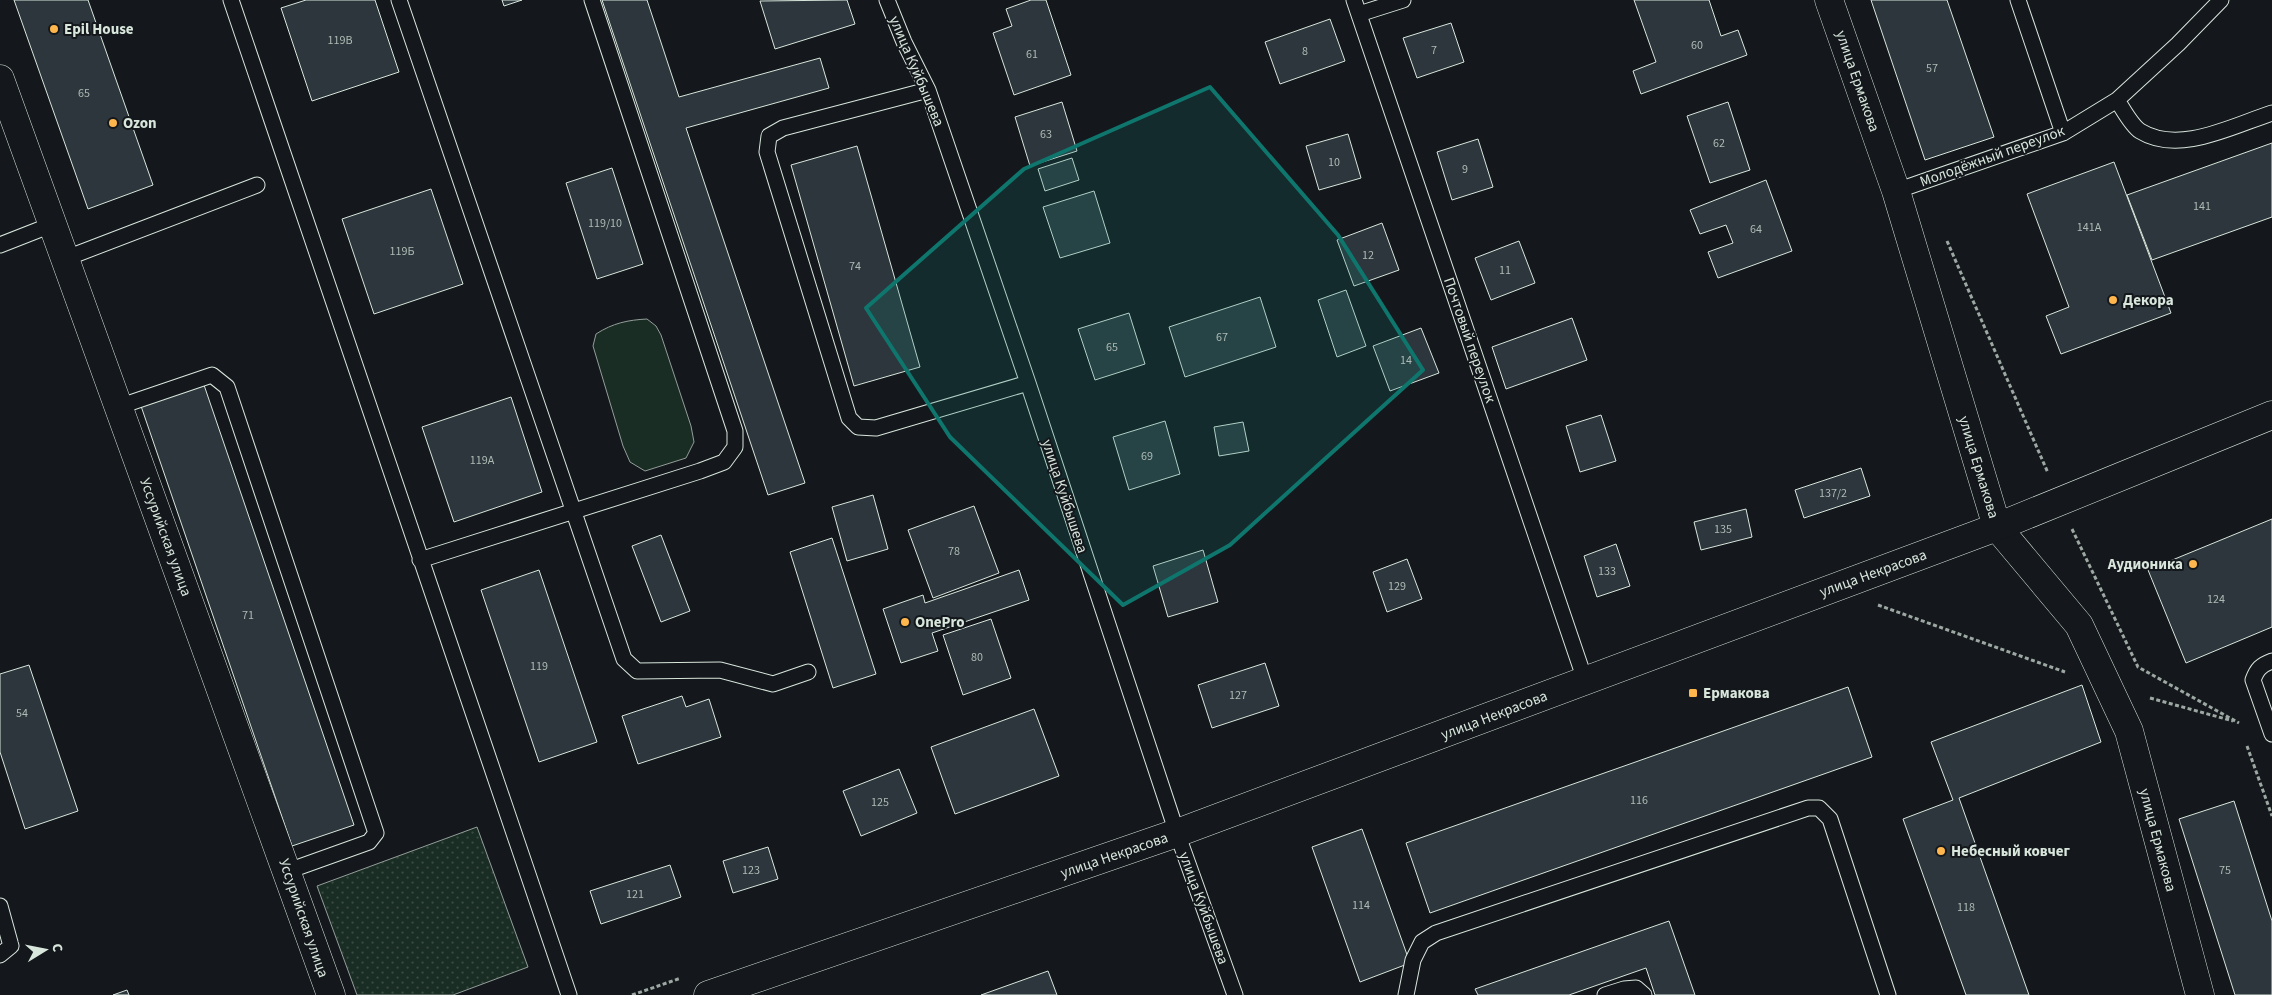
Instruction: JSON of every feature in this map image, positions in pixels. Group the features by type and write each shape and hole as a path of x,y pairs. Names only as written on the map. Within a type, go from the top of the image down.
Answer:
{"street":[{"name":"улица Ермакова","path":"1829,0 1896,191 1997,527 2079,625 2129,731 2200,995"},
{"name":"Уссурийская улица","path":"0,79 51,225 288,871 331,995"},
{"name":"улица Некрасова","path":"708,995 1177,834 1997,527 2272,415"}],"lane":[{"path":"231,0 569,995"},
{"path":"399,0 624,659 637,671 720,670 773,684 808,672"},
{"path":"420,560 724,462 735,447 735,431 592,0"},
{"name":"улица Куйбышева","path":"888,0 904,42 928,90 1028,382 1177,834 1235,995"},
{"path":"1357,7 1403,0"},
{"path":"2018,0 2063,133"},
{"name":"Молодёжный переулок","path":"1896,191 2063,133 2117,100 2178,44 2221,0"},
{"name":"Почтовый переулок","path":"1357,7 1585,680"},
{"path":"928,90 784,128 769,136 767,152 849,418 858,427 876,428 1028,382"},
{"path":"2117,100 2138,130 2162,141 2189,140 2272,112"},
{"path":"64,259 257,185"},
{"path":"0,245 51,225"},
{"path":"118,407 212,375 227,387 376,833 369,842 288,871"},
{"path":"2272,661 2263,664 2253,680 2272,734"},
{"path":"1406,995 1413,960 1422,942 1436,933 1808,808 1819,808 1830,819 1888,995"},
{"path":"0,906 12,946 0,955"},
{"path":"1604,995 1624,988 1636,988 1644,995"}],"path":[{"path":"1945,237 2052,482"},
{"path":"2069,523 2138,667 2239,722 2242,732"},
{"path":"1875,604 2108,687 2239,722"},
{"path":"2246,741 2272,816"}],"highlighted area":[{"path":"1210,87 1338,235 1423,370 1230,545 1123,605 950,437 866,308 1024,169"}],"green space":[{"path":"647,319 656,326 661,335 691,426 694,442 686,458 645,471 630,462 623,446 593,346 596,334 608,327 633,320"},
{"path":"477,827 528,967 453,995 357,995 317,886"}],"building":[{"path":"14,0 88,0 153,185 88,209"},
{"path":"306,0 375,0 399,72 312,101 281,8"},
{"path":"502,0 522,0 504,6"},
{"path":"602,0 647,0 679,97 820,58 829,88 686,128 805,483 768,495"},
{"path":"847,0 855,24 775,49 760,1"},
{"path":"1031,0 1046,0 1071,75 1014,95 993,33 1012,26 1006,9"},
{"path":"1634,0 1709,0 1721,36 1738,30 1747,55 1641,94 1633,71 1656,62"},
{"path":"1871,0 1947,0 1994,137 1925,160"},
{"path":"1330,19 1345,61 1280,84 1265,42"},
{"path":"1451,23 1464,62 1417,78 1403,38"},
{"path":"1062,102 1077,151 1030,166 1015,117"},
{"path":"1728,102 1750,170 1710,183 1687,116"},
{"path":"1348,134 1361,178 1319,190 1306,146"},
{"path":"1478,139 1493,187 1452,200 1437,152"},
{"path":"2272,143 2272,217 2152,260 2127,195"},
{"path":"857,146 920,367 854,386 791,165"},
{"path":"1072,158 1079,180 1045,191 1038,169"},
{"path":"2114,162 2171,313 2061,354 2046,316 2069,307 2027,194"},
{"path":"612,168 643,264 597,279 566,183"},
{"path":"1766,180 1792,251 1718,278 1708,252 1733,243 1726,225 1700,234 1690,210"},
{"path":"431,189 463,284 374,314 342,219"},
{"path":"1094,191 1110,243 1060,258 1043,207"},
{"path":"1382,223 1399,270 1354,286 1337,240"},
{"path":"1519,241 1535,283 1491,300 1475,258"},
{"path":"1346,290 1366,346 1337,357 1318,300"},
{"path":"1260,297 1276,347 1185,377 1169,327"},
{"path":"1129,313 1145,364 1095,380 1078,329"},
{"path":"1572,318 1587,360 1506,389 1492,347"},
{"path":"1421,328 1439,373 1390,391 1373,346"},
{"path":"204,385 354,825 292,846 141,406"},
{"path":"511,397 542,492 454,522 422,427"},
{"path":"1601,415 1616,461 1580,472 1566,426"},
{"path":"1165,421 1180,474 1129,490 1113,437"},
{"path":"1243,422 1249,451 1219,456 1214,427"},
{"path":"1861,468 1870,496 1804,518 1795,490"},
{"path":"873,495 888,549 847,561 832,507"},
{"path":"974,506 999,573 933,598 908,530"},
{"path":"1746,509 1752,537 1701,550 1694,522"},
{"path":"2272,519 2272,627 2186,663 2148,570"},
{"path":"661,535 690,611 661,622 632,546"},
{"path":"832,538 876,674 833,688 790,552"},
{"path":"1616,544 1630,586 1597,597 1584,556"},
{"path":"1203,550 1218,602 1168,617 1153,566"},
{"path":"1407,559 1422,599 1387,612 1373,572"},
{"path":"539,570 597,742 539,762 481,590"},
{"path":"1019,570 1029,600 932,633 938,651 901,663 883,609 923,595 925,603"},
{"path":"991,619 1011,678 963,695 943,635"},
{"path":"1265,663 1279,706 1212,728 1198,685"},
{"path":"29,665 78,811 25,829 0,752 0,674"},
{"path":"2082,685 2101,742 1959,798 2029,995 1966,995 1903,819 1953,800 1931,742"},
{"path":"1848,687 1872,757 1430,913 1406,843"},
{"path":"682,696 686,707 709,699 721,737 638,764 622,716"},
{"path":"1034,709 1059,776 955,814 931,747"},
{"path":"899,769 917,813 861,836 843,791"},
{"path":"2234,801 2272,921 2272,995 2235,995 2179,819"},
{"path":"1362,829 1410,963 1360,982 1312,847"},
{"path":"768,847 778,879 733,893 723,861"},
{"path":"670,865 681,897 601,924 590,891"},
{"path":"1669,921 1695,995 1655,995 1646,968 1569,995 1478,995 1475,989"},
{"path":"1048,971 1057,995 981,995"},
{"path":"127,990 129,995 113,995"}],"place":[{"name":"Epil House","path":"54,29"},
{"name":"Ozon","path":"113,123"},
{"name":"Декора","path":"2113,300"},
{"name":"Аудионика","path":"2193,564"},
{"name":"OnePro","path":"905,622"},
{"name":"Ермакова","path":"1693,693"},
{"name":"Небесный ковчег","path":"1941,851"}]}
